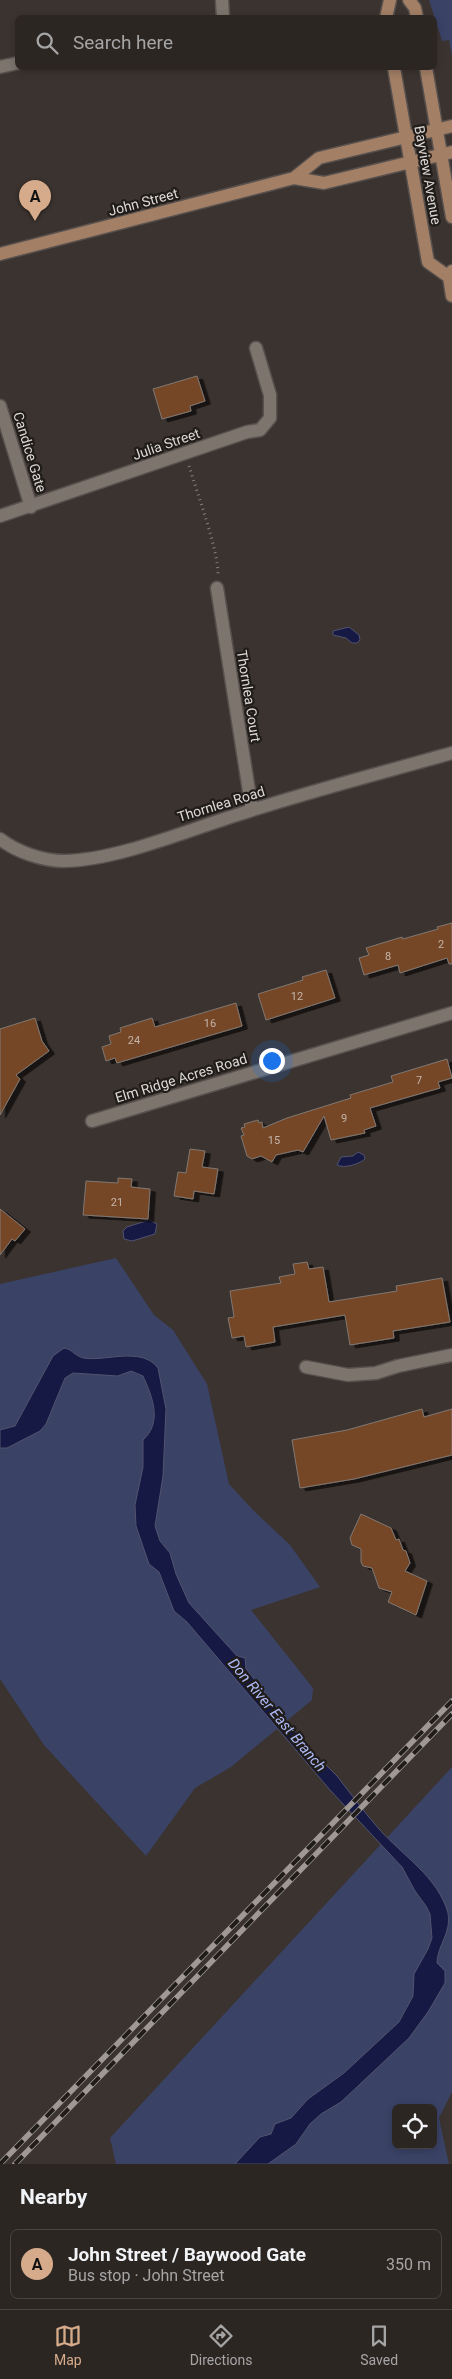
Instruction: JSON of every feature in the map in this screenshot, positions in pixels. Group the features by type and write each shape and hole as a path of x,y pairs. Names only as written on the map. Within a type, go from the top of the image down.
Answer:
{"main road":[{"path":"387,15 390,0"},
{"path":"409,0 416,8 417,15"},
{"name":"Bayview Avenue","path":"394,70 428,262 450,274 452,296"},
{"name":"Bayview Avenue","path":"426,70 437,129 447,154 452,217"},
{"name":"John Street","path":"294,178 319,158 452,126"},
{"name":"John Street","path":"0,254 294,178 324,183 447,154"}],"street":[{"path":"222,0 223,15"},
{"path":"0,67 15,64"},
{"name":"Julia Street","path":"0,516 247,432 260,430 270,418 270,396 256,348"},
{"name":"Candice Gate","path":"0,406 31,507"},
{"name":"Thornlea Court","path":"217,588 252,810"},
{"name":"Thornlea Road","path":"0,839 11,847 33,855 63,861 112,854 252,810 452,753"},
{"name":"Elm Ridge Acres Road","path":"92,1121 452,1013"},
{"path":"306,1367 348,1375 376,1373 398,1366 452,1355"}],"path":[{"path":"186,454 218,569 217,588"}],"shaded area":[{"path":"429,0 452,0 452,56 449,40 442,41 437,25 437,15 434,15"},
{"path":"116,1258 154,1315 173,1330 207,1384 229,1484 290,1545 320,1587 251,1610 313,1688 312,1700 231,1767 195,1788 146,1856 44,1745 0,1679 0,1284"},
{"path":"452,1767 452,2092 439,2118 449,2164 116,2164 110,2138"}],"water":[{"path":"349,627 359,635 360,640 357,643 352,643 346,638 333,635 333,631"},
{"path":"358,1152 364,1155 365,1159 351,1165 337,1165 341,1157 353,1156"},
{"path":"149,1220 157,1224 155,1234 132,1241 124,1239 123,1231 127,1227"},
{"name":"Don River East Branch","path":"64,1348 84,1358 92,1359 133,1356 151,1361 158,1368 166,1409 163,1476 155,1526 160,1541 170,1553 176,1574 189,1603 237,1656 245,1658 246,1669 305,1744 337,1776 388,1839 428,1878 443,1900 448,1913 448,1926 439,1951 437,1963 445,1971 445,1983 428,2012 409,2038 341,2102 321,2114 310,2124 296,2144 268,2164 235,2164 260,2137 271,2134 275,2124 291,2118 308,2099 344,2073 399,2022 413,1996 414,1974 432,1938 430,1914 402,1867 330,1790 187,1622 174,1611 159,1572 149,1564 136,1526 135,1505 143,1467 143,1440 153,1425 154,1417 150,1392 143,1376 131,1371 118,1376 73,1373 65,1378 46,1424 40,1431 7,1448 0,1448 0,1430 15,1426 53,1356"}],"building":[{"path":"197,376 205,401 190,406 191,411 162,419 153,389"},
{"path":"452,923 452,964 449,964 447,958 400,973 398,965 364,975 359,958 369,955 366,948 438,929 437,927"},
{"path":"326,970 335,998 266,1020 258,994 303,980 302,977"},
{"path":"236,1003 242,1026 117,1063 115,1058 106,1061 102,1047 111,1044 109,1036 121,1032 120,1028 152,1018 155,1027"},
{"path":"35,1018 42,1041 49,1051 16,1075 20,1079 0,1115 0,1029"},
{"path":"447,1059 452,1078 438,1082 440,1088 370,1108 376,1126 364,1130 365,1133 331,1140 324,1116 303,1152 298,1150 276,1155 272,1162 261,1156 252,1159 247,1156 241,1136 244,1135 241,1128 245,1127 244,1124 258,1120 259,1123 262,1122 263,1128 287,1118 351,1098 350,1095 393,1082 391,1076"},
{"path":"190,1149 205,1151 202,1167 218,1169 214,1194 194,1191 193,1199 174,1196 178,1172 186,1173"},
{"path":"118,1178 132,1179 131,1187 150,1189 148,1219 83,1215 86,1181 118,1183"},
{"path":"0,1209 25,1229 15,1241 12,1239 0,1255"},
{"path":"307,1262 309,1269 323,1267 329,1302 397,1291 396,1286 442,1278 450,1322 393,1331 394,1338 350,1345 345,1315 273,1327 275,1342 246,1347 244,1336 232,1338 228,1318 234,1317 230,1291 281,1283 279,1277 295,1274 293,1264"},
{"path":"422,1409 424,1417 452,1409 452,1455 354,1479 300,1488 292,1440 347,1430"},
{"path":"361,1514 391,1528 396,1540 399,1539 403,1550 406,1551 410,1563 405,1571 427,1581 416,1615 388,1602 392,1592 379,1588 372,1568 363,1566 361,1562 361,1549 352,1545 350,1538"}],"railway":[{"path":"0,2164 452,1701"},
{"path":"15,2164 452,1714"}],"place":[{"name":"John Street / Baywood Gate","path":"35,221"}]}
